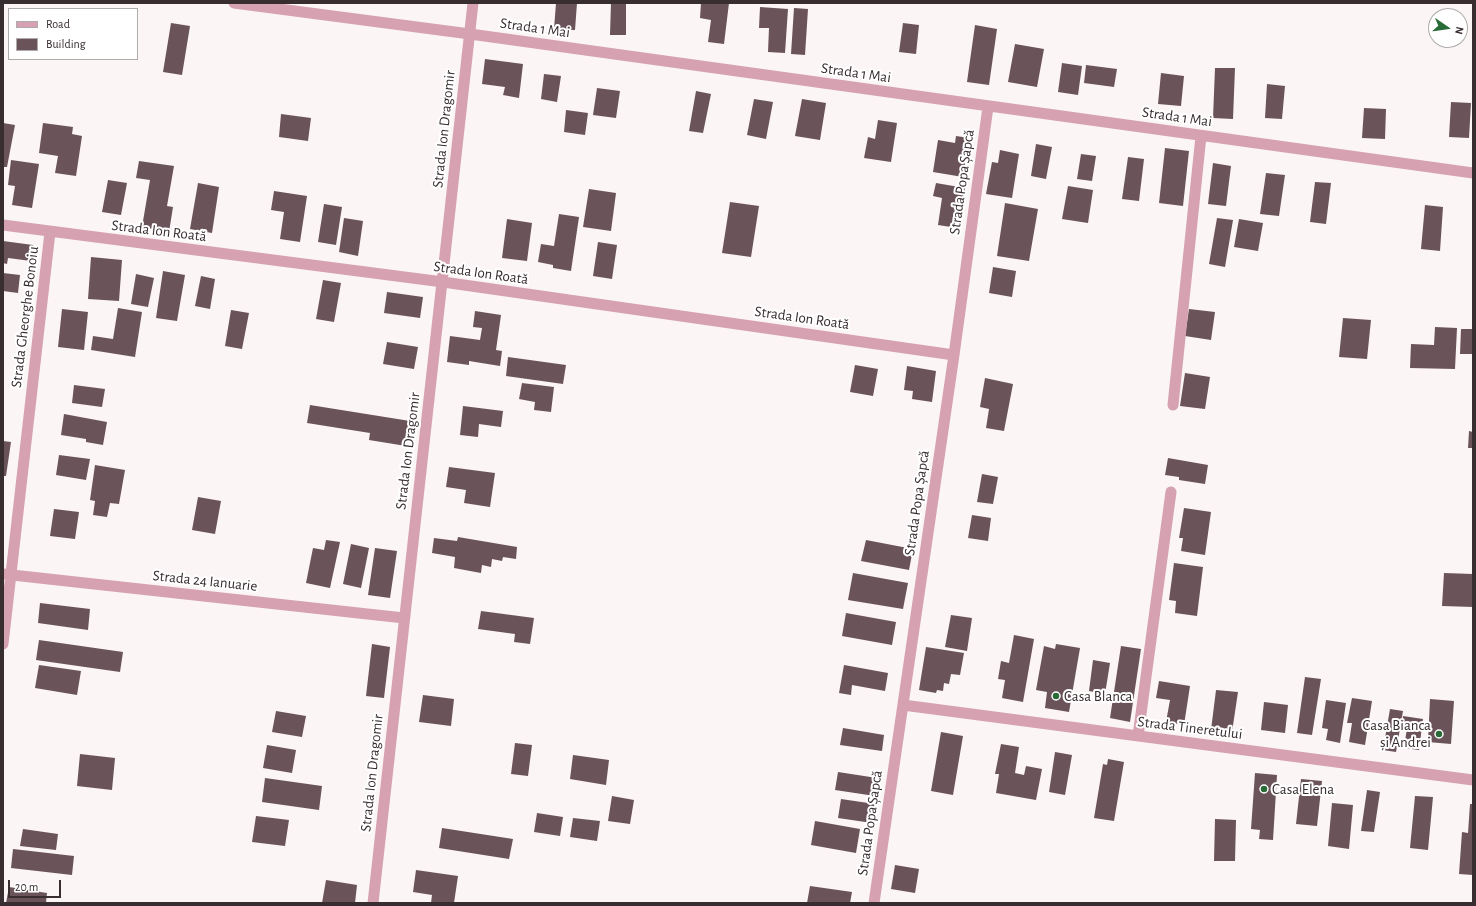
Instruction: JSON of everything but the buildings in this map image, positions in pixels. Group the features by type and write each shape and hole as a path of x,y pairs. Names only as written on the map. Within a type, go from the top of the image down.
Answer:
{"street":[{"name":"Strada 1 Mai","path":"234,3 470,34 988,107 1473,173"},
{"name":"Strada Ion Dragomir","path":"373,903 473,3"},
{"name":"Strada Popa Șapcă","path":"874,903 954,355 988,107"},
{"path":"1173,405 1201,136"},
{"name":"Strada Ion Roată","path":"3,225 443,282 954,355"},
{"name":"Strada Gheorghe Bonoiu","path":"3,644 7,574 50,232"},
{"path":"1138,736 1171,492"},
{"name":"Strada 24 Ianuarie","path":"7,574 404,618"},
{"name":"Strada Tineretului","path":"903,705 1473,780"}],"place":[{"name":"Casa Blanca","path":"1056,696"},
{"name":"Casa Bianca și Andrei","path":"1439,734"},
{"name":"Casa Elena","path":"1264,789"}]}
